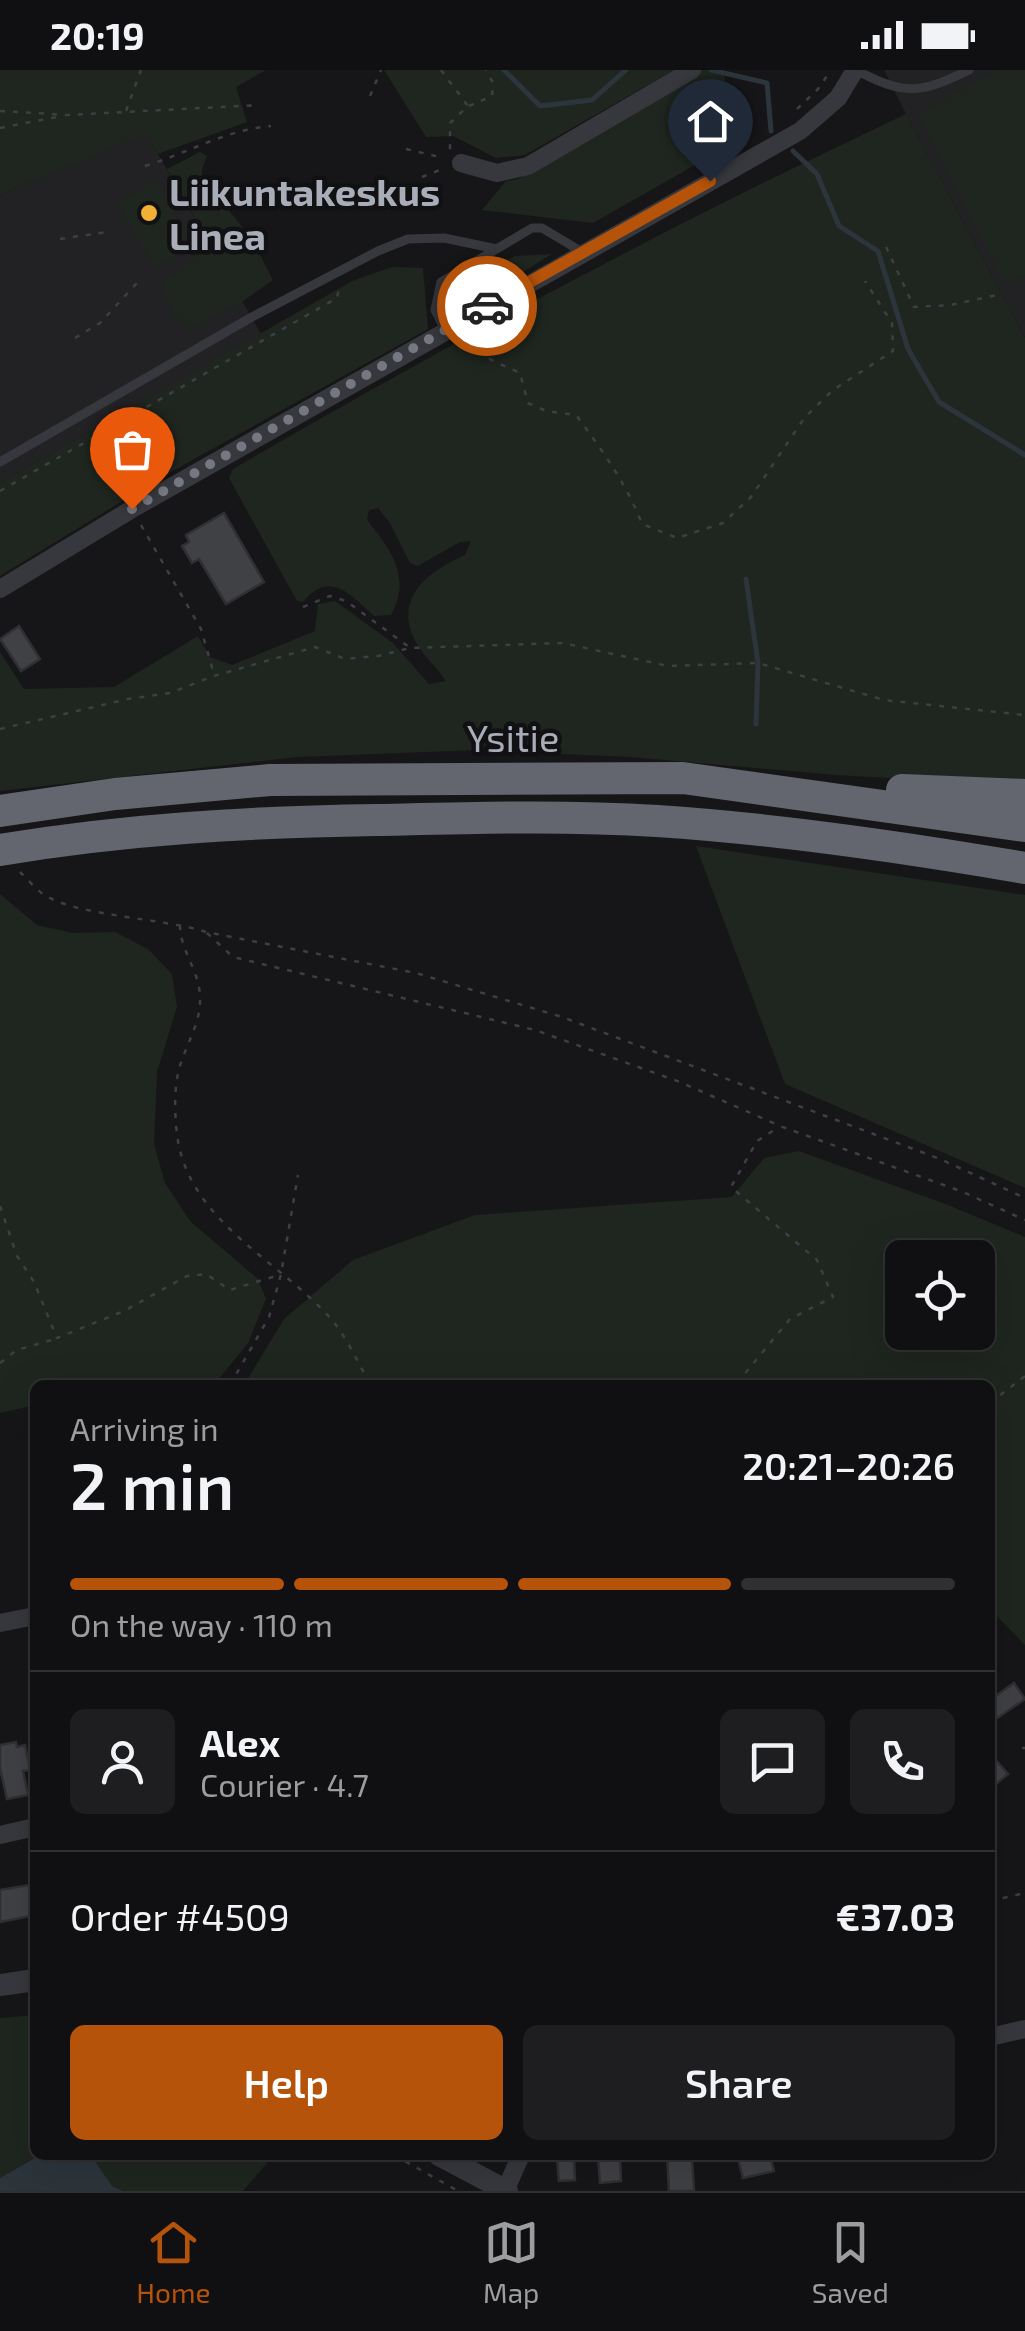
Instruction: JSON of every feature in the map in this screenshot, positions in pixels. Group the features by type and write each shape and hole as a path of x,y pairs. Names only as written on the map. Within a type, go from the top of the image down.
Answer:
{"highway":[{"path":"682,778 1025,795"},
{"name":"Ysitie","path":"0,811 115,794 270,780 682,778 1025,826"},
{"path":"9,860 95,834 262,822 528,817 658,821 799,835 1025,868"}],"street":[{"path":"461,163 497,173 530,164 692,70"},
{"path":"0,588 454,325 800,131 838,98 856,70"},
{"path":"0,1623 30,1617"},
{"path":"0,1835 30,1828"},
{"path":"0,1984 30,1981"},
{"path":"995,2036 1025,2029"},
{"path":"448,2160 506,2191 519,2160"}],"lane":[{"path":"856,70 898,89 934,87 969,70"},
{"path":"454,325 436,310 441,282 532,228 542,228 584,252"},
{"path":"0,462 252,318 408,240 444,238 497,249"}],"path":[{"path":"126,112 141,70"},
{"path":"370,96 381,70"},
{"path":"441,70 468,106"},
{"path":"461,163 448,148 450,123 468,106 492,96 493,82 486,70"},
{"path":"0,128 67,116 259,105"},
{"path":"0,111 67,116"},
{"path":"145,166 202,142 270,126"},
{"path":"406,149 461,163"},
{"path":"422,177 461,163"},
{"path":"60,239 107,232"},
{"path":"886,247 914,306 952,305 997,295"},
{"path":"0,491 337,298 342,270"},
{"path":"454,325 487,358 520,373 528,403 576,414 612,463 642,524 676,538 723,522 751,497 805,417 833,390 894,351 892,322 866,281"},
{"path":"75,338 100,323 136,283"},
{"path":"132,509 201,629 214,676"},
{"path":"304,607 330,596 346,601 410,648"},
{"path":"0,729 128,699 170,694 214,676 315,647 345,659 410,648 563,643 668,666 758,663 884,700 1025,715"},
{"path":"9,860 44,894 69,906 180,924 416,973 562,1017 940,1159 1025,1198"},
{"path":"180,924 180,940 194,964 200,998 196,1025 177,1079 178,1142 191,1176 214,1213 332,1320 367,1380"},
{"path":"206,932 234,957 534,1030 680,1082 780,1126 963,1192 1025,1220"},
{"path":"739,1380 790,1319 833,1297 817,1260 731,1187 757,1141 780,1126"},
{"path":"233,1380 269,1317 298,1175"},
{"path":"0,1206 17,1256 34,1282 57,1338"},
{"path":"0,1363 17,1350 124,1311 187,1276 206,1274 230,1290 280,1274"},
{"path":"995,1399 1025,1376"},
{"path":"995,1900 1025,1893"},
{"path":"403,2160 458,2191"}],"shaded area":[{"path":"0,70 266,70 236,87 247,122 158,154 146,134 0,195"},
{"path":"384,70 674,70 525,155 496,158 453,136 426,137"},
{"path":"701,70 723,70 739,140 593,223 482,210 506,181 518,179"},
{"path":"884,70 1025,70 1025,338 906,114"},
{"path":"998,70 1025,70 1025,275 1005,285 918,113"},
{"path":"906,114 1025,338 1025,786 630,757 477,750 297,757 0,791 0,652 24,689 114,687 198,636 210,657 232,665 315,631 318,604 335,601 393,643 429,684 446,681 417,644 408,613 417,589 438,569 465,555 471,541 460,542 418,566 410,563 378,508 369,510 367,520 391,553 399,576 397,601 391,615 374,616 348,594 331,586 313,592 303,602 297,601 229,478 233,469 566,284"},
{"path":"146,133 261,334 0,483 0,195"},
{"path":"200,152 207,156 202,184 243,228 273,280 190,329 176,316 160,284 211,246 167,169"},
{"name":"Liikuntakeskus Linea","path":"156,180 193,245 154,268 117,202"},
{"path":"552,254 457,313 448,305 449,292 515,256"},
{"path":"392,267 423,268 428,329 160,478 0,576 0,483 352,281"},
{"path":"696,846 1025,895 1025,1188 785,1084"},
{"path":"0,894 37,925 73,933 115,932 148,949 172,974 177,1007 157,1072 154,1144 165,1183 190,1221 258,1279 266,1299 248,1343 218,1380 30,1380 30,1406 0,1413"},
{"path":"799,1151 1025,1237 1025,1645 995,1614 995,1380 247,1380 284,1319 353,1260 475,1215 732,1197 764,1158"},
{"path":"30,2015 31,2160 0,2178 0,2018"},
{"path":"31,2160 94,2160 112,2186 123,2191 0,2191 0,2178"},
{"path":"94,2160 270,2160 243,2191 123,2191 112,2186"}],"building":[{"path":"224,513 264,582 226,604 199,559 192,563 182,546 189,542 186,535"},
{"path":"19,626 40,659 21,671 0,639"},
{"path":"1014,1683 1025,1699 995,1720 995,1696"},
{"path":"16,1742 17,1747 25,1745 30,1770 23,1771 28,1795 7,1799 0,1745"},
{"path":"995,1759 1008,1774 995,1785"},
{"path":"30,1885 30,1916 0,1922 0,1890"},
{"path":"557,2160 574,2160 575,2180 559,2181"},
{"path":"598,2160 620,2160 621,2181 600,2183"},
{"path":"667,2160 692,2160 694,2191 669,2191"},
{"path":"738,2160 771,2160 774,2171 743,2178"}],"waterway":[{"path":"504,70 540,106 592,100 626,70"},
{"path":"711,70 767,83 771,131"},
{"path":"793,151 817,174 839,226 878,251 908,349 939,402 1025,455"},
{"path":"746,579 758,663 756,724"}],"way so far":[{"path":"132,509 487,306"}],"place":[{"name":"Liikuntakeskus Linea","path":"149,213"}],"route":[{"path":"487,306 710,181"}]}
